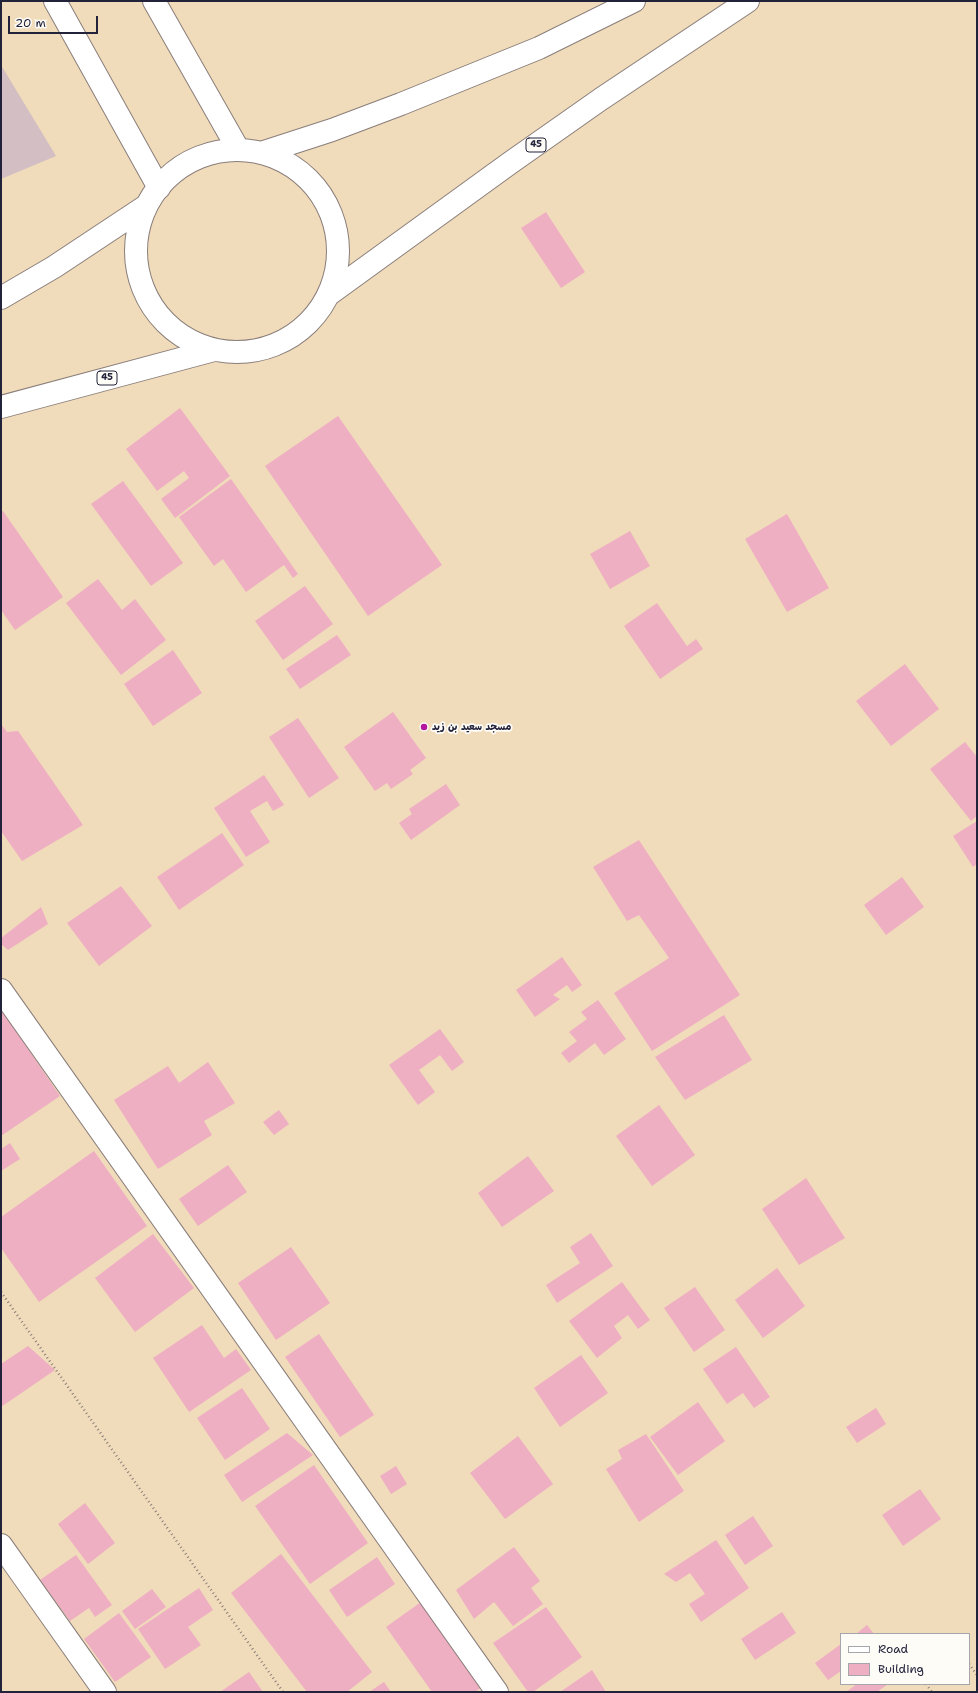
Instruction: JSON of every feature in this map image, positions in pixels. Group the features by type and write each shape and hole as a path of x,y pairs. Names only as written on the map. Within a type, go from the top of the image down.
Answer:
{"main road":[{"path":"55,1 159,188"},
{"path":"154,1 238,150"},
{"path":"261,152 332,130 408,102 539,48 634,1"},
{"name":"45","path":"328,295 601,99 748,1"},
{"path":"238,150 261,152 282,160 301,172 317,188 329,207 337,229 339,251 336,274 328,295 316,315 300,330 281,343 252,351 236,352 214,350 193,342 174,330 158,314 146,294 138,273 136,250 138,228 146,206 159,188 175,171 194,160 216,152 238,150"},
{"path":"1,298 54,266 146,206"},
{"name":"45","path":"1,407 214,350"},
{"path":"1,990 497,1692"},
{"path":"1,1545 105,1692"}],"path":[{"path":"1,1292 283,1692"},
{"path":"970,1665 977,1675"}],"shaded area":[{"path":"1,65 56,156 1,179"}],"building":[{"path":"546,212 585,272 561,288 521,228"},
{"path":"180,408 230,476 175,518 161,499 189,478 184,471 157,491 126,449"},
{"path":"338,416 442,565 368,616 265,466"},
{"path":"231,479 298,574 293,578 284,565 246,592 223,559 214,566 179,517"},
{"path":"123,481 183,563 151,586 91,504"},
{"path":"3,511 63,597 15,630 1,610 1,512"},
{"path":"787,514 829,588 787,612 745,539"},
{"path":"630,531 650,566 610,589 590,554"},
{"path":"98,579 122,610 135,599 166,640 121,675 66,603"},
{"path":"305,586 333,624 283,660 255,621"},
{"path":"657,603 687,646 696,639 703,649 660,679 624,626"},
{"path":"337,635 351,655 300,689 286,669"},
{"path":"173,650 202,693 153,726 124,684"},
{"path":"905,664 939,709 891,746 856,701"},
{"path":"393,712 426,758 410,770 413,774 391,789 387,783 375,791 344,747"},
{"path":"298,718 339,778 309,798 269,737"},
{"path":"1,724 7,732 18,731 83,825 22,861 1,831"},
{"path":"965,742 977,757 977,816 971,821 930,769"},
{"path":"264,775 284,805 273,811 267,801 250,811 270,842 246,857 214,808"},
{"path":"446,784 460,805 411,840 399,823 412,814 409,809"},
{"path":"977,821 977,864 973,867 953,836"},
{"path":"222,833 244,865 179,910 157,877"},
{"path":"639,840 740,995 652,1051 614,993 669,958 639,915 627,921 593,867"},
{"path":"902,877 924,907 886,935 864,905"},
{"path":"121,886 152,926 99,966 67,923"},
{"path":"41,907 48,924 8,950 1,944 1,938"},
{"path":"562,957 582,985 572,992 567,985 553,995 560,999 535,1017 516,990"},
{"path":"598,1000 626,1039 604,1055 595,1043 569,1063 561,1053 577,1041 569,1032 587,1019 581,1012"},
{"path":"1,1009 60,1096 1,1136"},
{"path":"724,1015 752,1060 685,1100 655,1057"},
{"path":"440,1029 464,1062 452,1071 440,1055 419,1070 435,1092 418,1105 389,1065"},
{"path":"208,1062 235,1103 204,1121 212,1135 158,1169 114,1100 168,1066 179,1083"},
{"path":"659,1105 695,1155 652,1186 616,1136"},
{"path":"279,1110 289,1124 274,1135 263,1122"},
{"path":"10,1143 20,1159 1,1171 1,1149"},
{"path":"94,1151 147,1226 39,1302 1,1248 1,1217"},
{"path":"528,1156 554,1191 502,1227 478,1193"},
{"path":"228,1165 247,1192 198,1226 179,1199"},
{"path":"806,1178 845,1238 799,1265 762,1209"},
{"path":"591,1233 613,1266 557,1303 546,1285 580,1263 570,1247"},
{"path":"153,1234 194,1288 135,1332 95,1278"},
{"path":"291,1247 330,1303 276,1340 238,1283"},
{"path":"777,1268 805,1306 763,1338 735,1300"},
{"path":"622,1282 650,1320 638,1329 628,1315 614,1326 622,1338 597,1358 569,1321"},
{"path":"695,1287 725,1330 694,1352 664,1308"},
{"path":"202,1325 224,1358 236,1349 251,1370 189,1412 153,1358"},
{"path":"319,1334 374,1415 340,1437 285,1357"},
{"path":"28,1346 55,1370 1,1407 1,1364"},
{"path":"736,1347 770,1397 754,1408 743,1393 727,1404 703,1369"},
{"path":"581,1355 608,1393 560,1427 534,1388"},
{"path":"242,1388 270,1429 225,1460 197,1418"},
{"path":"698,1402 725,1441 678,1475 650,1437"},
{"path":"876,1408 886,1424 857,1443 846,1427"},
{"path":"287,1433 313,1455 242,1502 224,1475"},
{"path":"646,1434 684,1491 639,1522 606,1469 622,1459 618,1450"},
{"path":"518,1436 553,1484 505,1519 470,1473"},
{"path":"314,1465 368,1543 310,1584 255,1506"},
{"path":"396,1466 407,1484 391,1494 380,1476"},
{"path":"920,1489 941,1519 903,1546 882,1515"},
{"path":"85,1503 115,1543 88,1564 58,1524"},
{"path":"753,1516 773,1546 745,1565 725,1535"},
{"path":"716,1540 749,1588 701,1622 689,1604 705,1594 690,1573 676,1582 664,1574"},
{"path":"514,1547 540,1581 531,1588 543,1604 513,1626 494,1602 474,1619 456,1590"},
{"path":"281,1554 372,1672 347,1692 307,1692 231,1593"},
{"path":"76,1555 112,1605 95,1617 89,1608 70,1621 40,1580"},
{"path":"377,1557 395,1584 347,1617 329,1590"},
{"path":"199,1588 213,1610 188,1627 201,1645 165,1669 138,1629"},
{"path":"152,1589 166,1607 135,1629 122,1611"},
{"path":"421,1602 482,1687 475,1692 432,1692 386,1627"},
{"path":"546,1607 582,1657 533,1692 528,1692 493,1643"},
{"path":"782,1612 796,1633 755,1660 741,1639"},
{"path":"119,1613 151,1657 115,1682 84,1639"},
{"path":"867,1625 873,1633 857,1633"},
{"path":"840,1645 840,1672 828,1680 815,1663"},
{"path":"592,1670 606,1692 560,1692"},
{"path":"249,1672 263,1692 220,1692"},
{"path":"384,1682 391,1692 369,1692"},
{"path":"856,1685 887,1685 877,1692 846,1692"}],"place":[{"name":"مسجد سعيد بن زيد","path":"424,727"}]}
